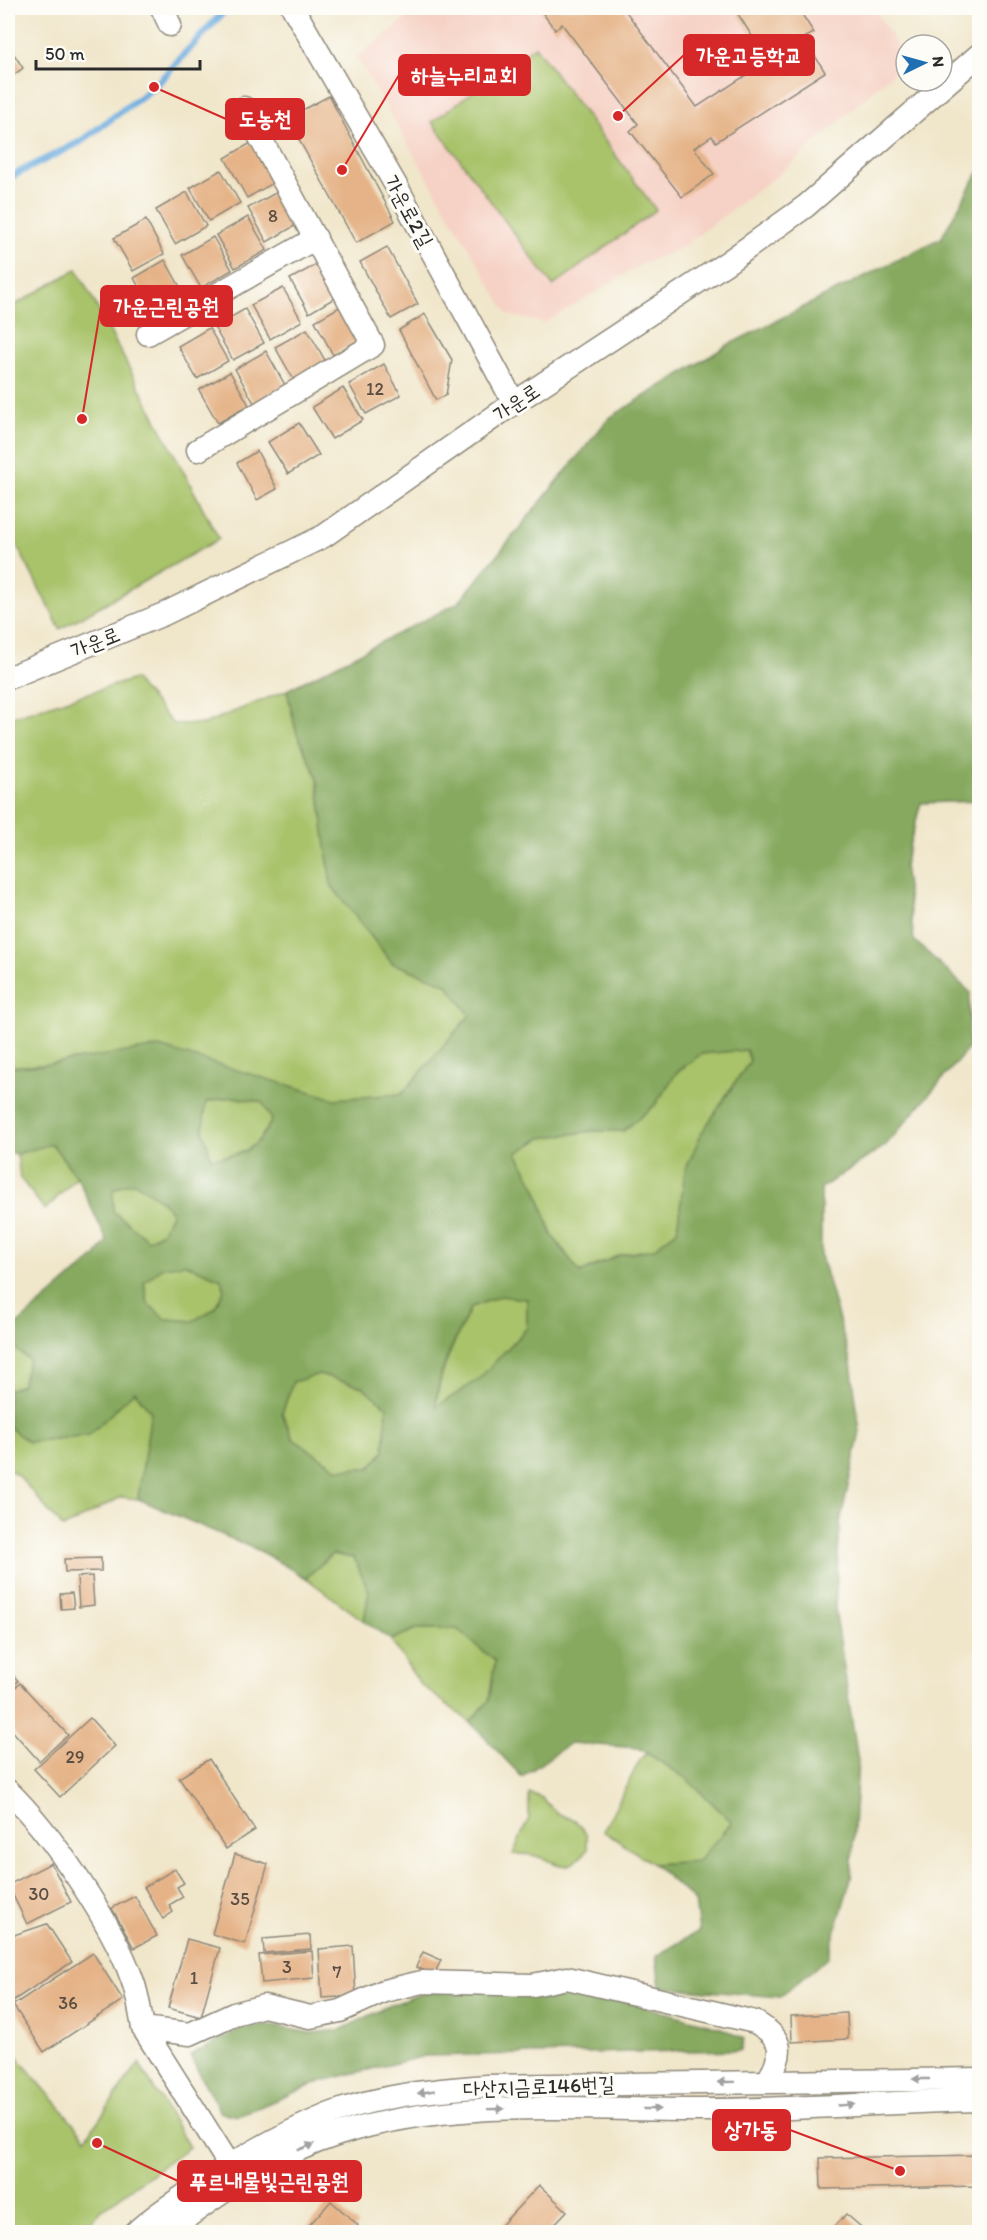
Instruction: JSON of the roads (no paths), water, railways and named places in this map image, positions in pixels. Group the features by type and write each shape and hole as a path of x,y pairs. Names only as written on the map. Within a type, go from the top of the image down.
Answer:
{"street":[{"name":"가운로2길","path":"297,15 398,189 514,403"},
{"name":"가운로","path":"8,678 164,614 324,536 514,403 728,262 806,206 980,54"},
{"path":"198,450 373,345 244,108"},
{"path":"148,334 316,238"},
{"path":"8,1791 31,1813 107,1925 132,1979 143,2028 234,2172"},
{"path":"143,2028 190,2034 234,2014 264,2006 310,2017 340,2011 384,1991 422,1982 533,1985 567,1978 755,2022 773,2032 778,2048 780,2058 768,2081"},
{"name":"다산지금로146번길","path":"136,2232 150,2219 332,2114 436,2090 487,2086 980,2079"},
{"name":"다산지금로146번길","path":"167,2232 234,2172 284,2156 338,2134 394,2119 438,2112 489,2108 705,2110 980,2100"}],"waterway":[{"path":"8,178 80,142 154,87 227,8"}],"place":[{"name":"도농천","path":"154,87"},
{"name":"가운고등학교","path":"618,116"},
{"name":"하늘누리교회","path":"342,170"},
{"name":"가운근린공원","path":"82,419"},
{"name":"푸르내물빛근린공원","path":"97,2143"},
{"name":"상가동","path":"900,2171"}]}
